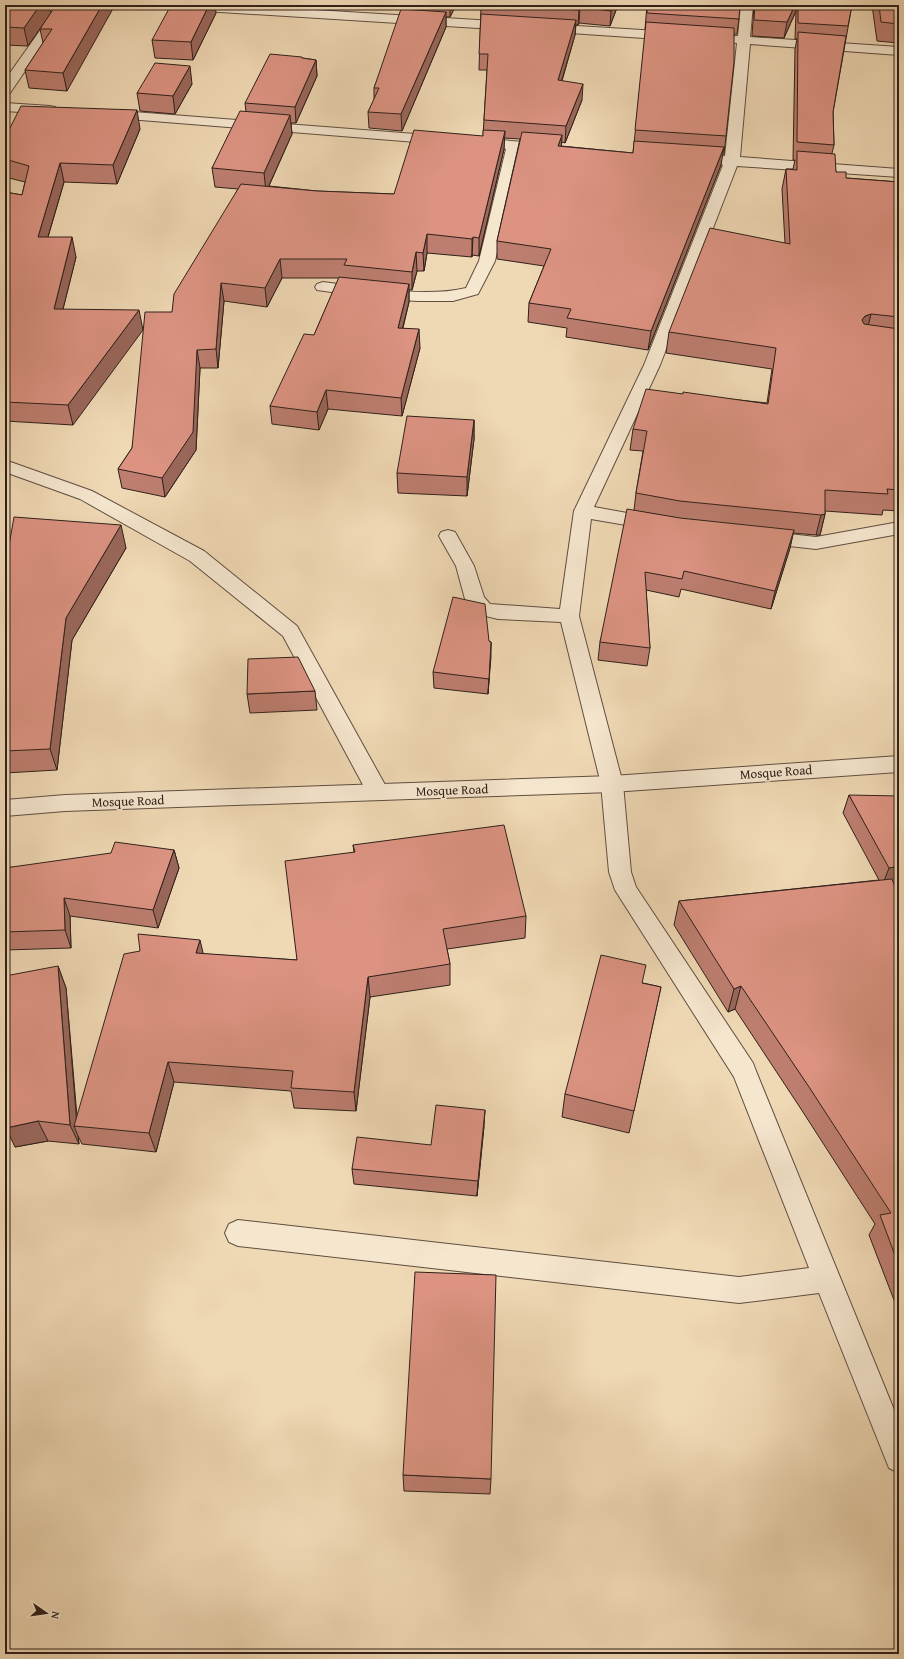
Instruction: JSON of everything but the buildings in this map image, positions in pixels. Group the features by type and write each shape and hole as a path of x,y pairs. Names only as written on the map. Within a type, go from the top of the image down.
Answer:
{"street":[{"path":"5,90 64,5"},
{"path":"172,5 316,10 520,27"},
{"path":"747,5 732,162 652,365 583,511 568,616 612,784 620,872 626,890 744,1071 899,1458"},
{"path":"536,28 687,37"},
{"path":"719,39 899,51"},
{"path":"5,107 61,111"},
{"path":"92,113 561,149"},
{"path":"323,287 382,294 418,296 453,296 472,291 487,260 514,145"},
{"path":"709,160 899,173"},
{"path":"5,466 86,495 197,556 290,631 378,792"},
{"path":"583,511 670,527"},
{"path":"747,536 816,543 899,528"},
{"path":"448,536 465,566 475,599 484,609 498,612 568,616"},
{"name":"Mosque Road","path":"5,808 65,803 612,784 899,764"},
{"path":"238,1233 739,1290 827,1279"}]}
